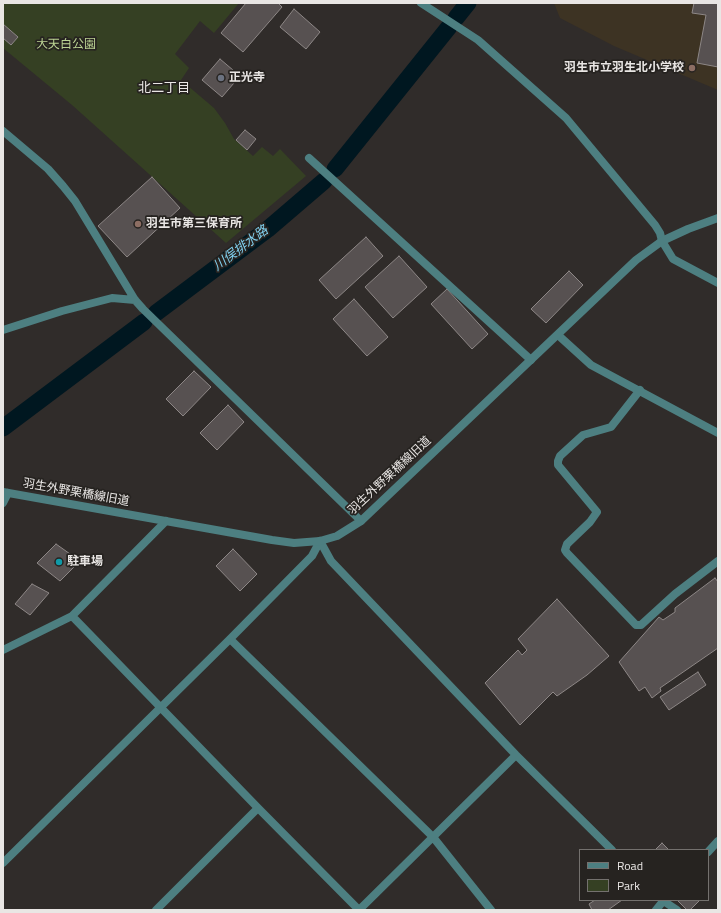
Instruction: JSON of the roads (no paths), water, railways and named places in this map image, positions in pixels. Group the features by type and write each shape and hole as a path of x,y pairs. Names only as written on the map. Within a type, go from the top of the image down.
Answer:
{"street":[{"path":"425,4 478,40 566,118 655,225 660,233 662,242 672,259 718,283"},
{"path":"3,132 48,169 75,201 135,300 143,309 361,521"},
{"path":"309,158 531,360"},
{"name":"羽生外野栗橋線旧道","path":"6,493 294,543 320,541 337,536 361,521 636,260 662,242 688,229 718,218"},
{"path":"3,330 62,311 112,298 135,300"},
{"path":"558,335 591,365 718,433"},
{"path":"640,390 611,427 580,438 558,460 558,465 597,512 590,522 567,544 565,550 566,553 636,626 642,625 675,594 718,561"},
{"path":"3,503 6,493"},
{"path":"3,650 72,616 166,521"},
{"path":"3,864 312,556 320,541"},
{"path":"320,541 331,561 516,755 611,849"},
{"path":"72,616 359,910 516,755"},
{"path":"230,639 433,837 492,910"},
{"path":"156,910 258,808"},
{"path":"709,851 718,841"},
{"path":"656,910 662,901"},
{"path":"664,901 677,910"}],"waterway":[{"name":"川俣排水路","path":"456,18 468,3"},
{"name":"川俣排水路","path":"335,169 449,27"},
{"name":"川俣排水路","path":"156,313 268,229 324,181"},
{"name":"川俣排水路","path":"3,428 144,322"}],"place":[{"name":"羽生市立羽生北小学校","path":"692,68"},
{"name":"正光寺","path":"221,78"},
{"name":"羽生市第三保育所","path":"138,224"},
{"name":"駐車場","path":"59,562"}],"district":[{"name":"北二丁目","path":"164,89"}],"park label":[{"name":"大天白公園","path":"66,45"}]}
